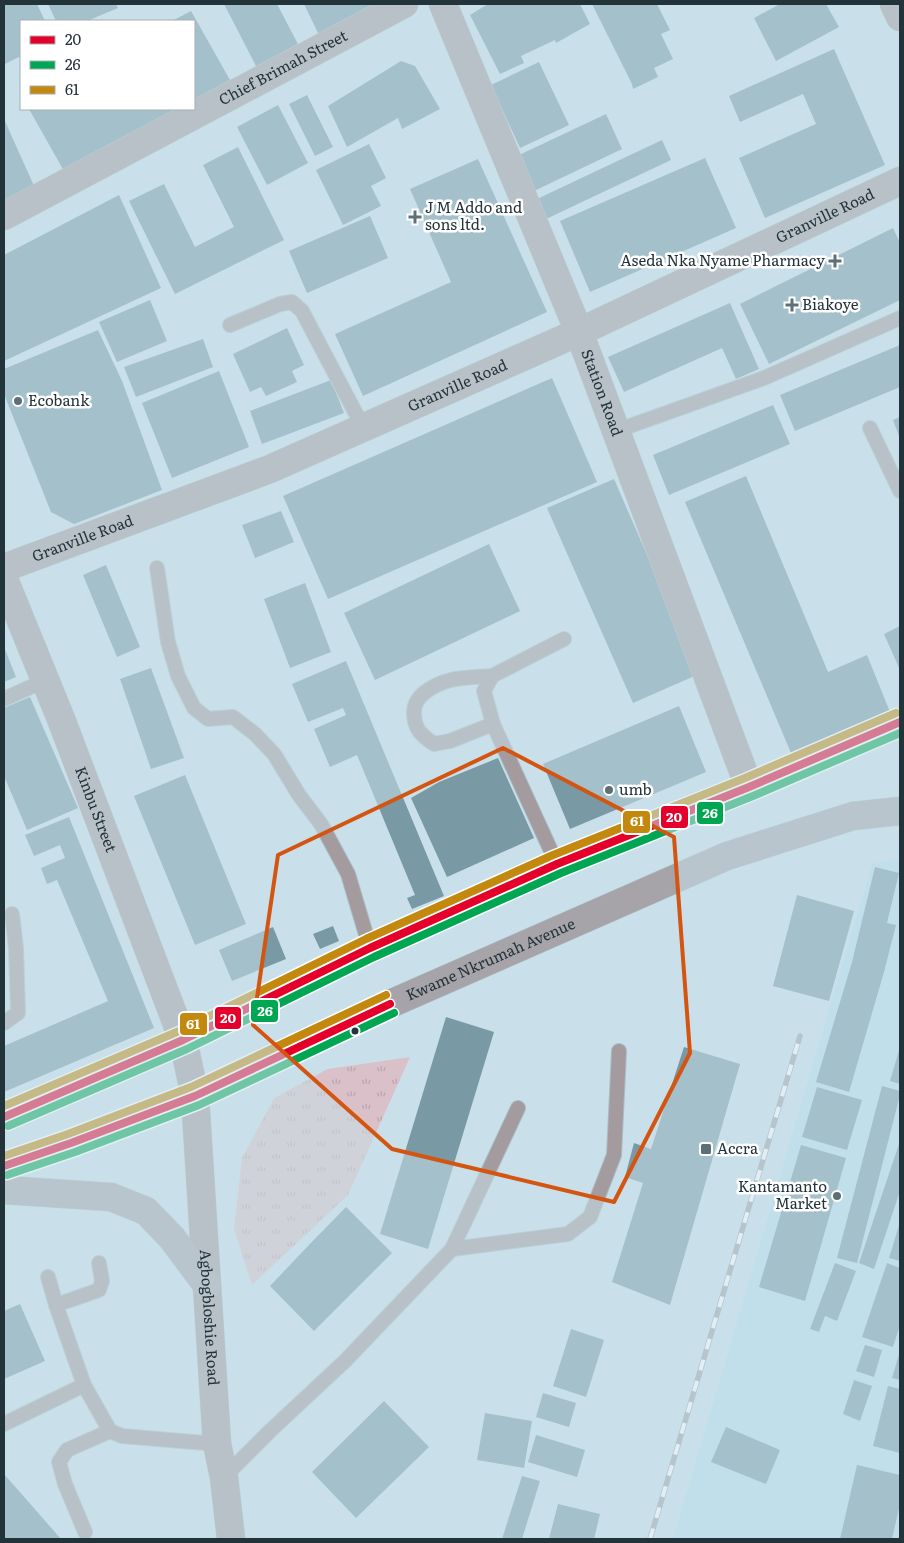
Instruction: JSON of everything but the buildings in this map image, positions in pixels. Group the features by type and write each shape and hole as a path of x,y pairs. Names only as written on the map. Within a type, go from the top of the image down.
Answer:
{"main road":[{"path":"4,1117 183,1040 370,948 557,864 749,787 900,722"},
{"name":"Kwame Nkrumah Avenue","path":"4,1166 195,1096 390,1004 727,856 854,816 900,812"},
{"path":"4,1190 111,1197 146,1211 172,1238 207,1286"}],"street":[{"name":"Chief Brimah Street","path":"4,216 404,4"},
{"name":"Station Road","path":"443,4 580,332 749,787"},
{"path":"894,4 900,17"},
{"name":"Granville Road","path":"4,568 270,469 580,332 900,181"},
{"name":"Kinbu Street","path":"4,579 62,719 183,1040 195,1096"},
{"name":"Agbogbloshie Road","path":"195,1096 218,1444 224,1477 223,1534"}],"lane":[{"path":"230,325 280,304 292,302 302,311 363,428"},
{"path":"616,431 764,378 900,318"},
{"path":"870,428 900,491"},
{"path":"157,568 168,642 178,676 194,708 208,719 233,717 255,734 274,754 299,795 321,824 348,874 370,948"},
{"path":"493,724 450,741 434,744 420,734 414,720 414,706 418,698 441,682 451,679 492,676 564,639"},
{"path":"492,676 484,691 493,724 557,864"},
{"path":"4,699 46,680"},
{"path":"4,1023 18,1014 16,948 12,914"},
{"path":"452,1249 568,1234 590,1216 614,1155 619,1051"},
{"path":"224,1477 345,1361 452,1249 518,1108"},
{"path":"56,1305 99,1290 102,1281 99,1263"},
{"path":"48,1277 84,1385 110,1431 122,1436 218,1444"},
{"path":"4,1424 84,1385"},
{"path":"85,1532 65,1484 59,1462 66,1450 110,1431"}],"highlighted area":[{"path":"503,748 674,837 690,1053 614,1202 392,1149 253,1025 278,855"}],"shaded area":[{"name":"Kantamanto Market","path":"900,859 900,1539 673,1539 872,864"}],"green space":[{"path":"410,1057 348,1195 252,1285 234,1229 242,1158 274,1098 328,1069"}],"railway":[{"path":"650,1539 800,1036"}],"transit line":[{"name":"61","path":"4,1106 179,1031 366,939 553,855 745,778 896,713"},
{"name":"20","path":"4,1117 183,1040 370,948 557,864 749,787 900,722"},
{"name":"26","path":"8,1126 187,1049 374,957 561,873 753,796 900,733"},
{"name":"61","path":"4,1156 68,1134 191,1087 386,995"},
{"name":"20","path":"4,1166 195,1096 390,1004"},
{"name":"26","path":"7,1175 75,1152 199,1105 394,1013"}],"place":[{"name":"J M Addo and sons ltd.","path":"415,217"},
{"name":"Aseda Nka Nyame Pharmacy","path":"835,261"},
{"name":"Biakoye","path":"792,305"},
{"name":"Ecobank","path":"18,401"},
{"name":"umb","path":"609,790"},
{"name":"Accra","path":"706,1149"},
{"name":"Kantamanto Market","path":"837,1196"}]}
